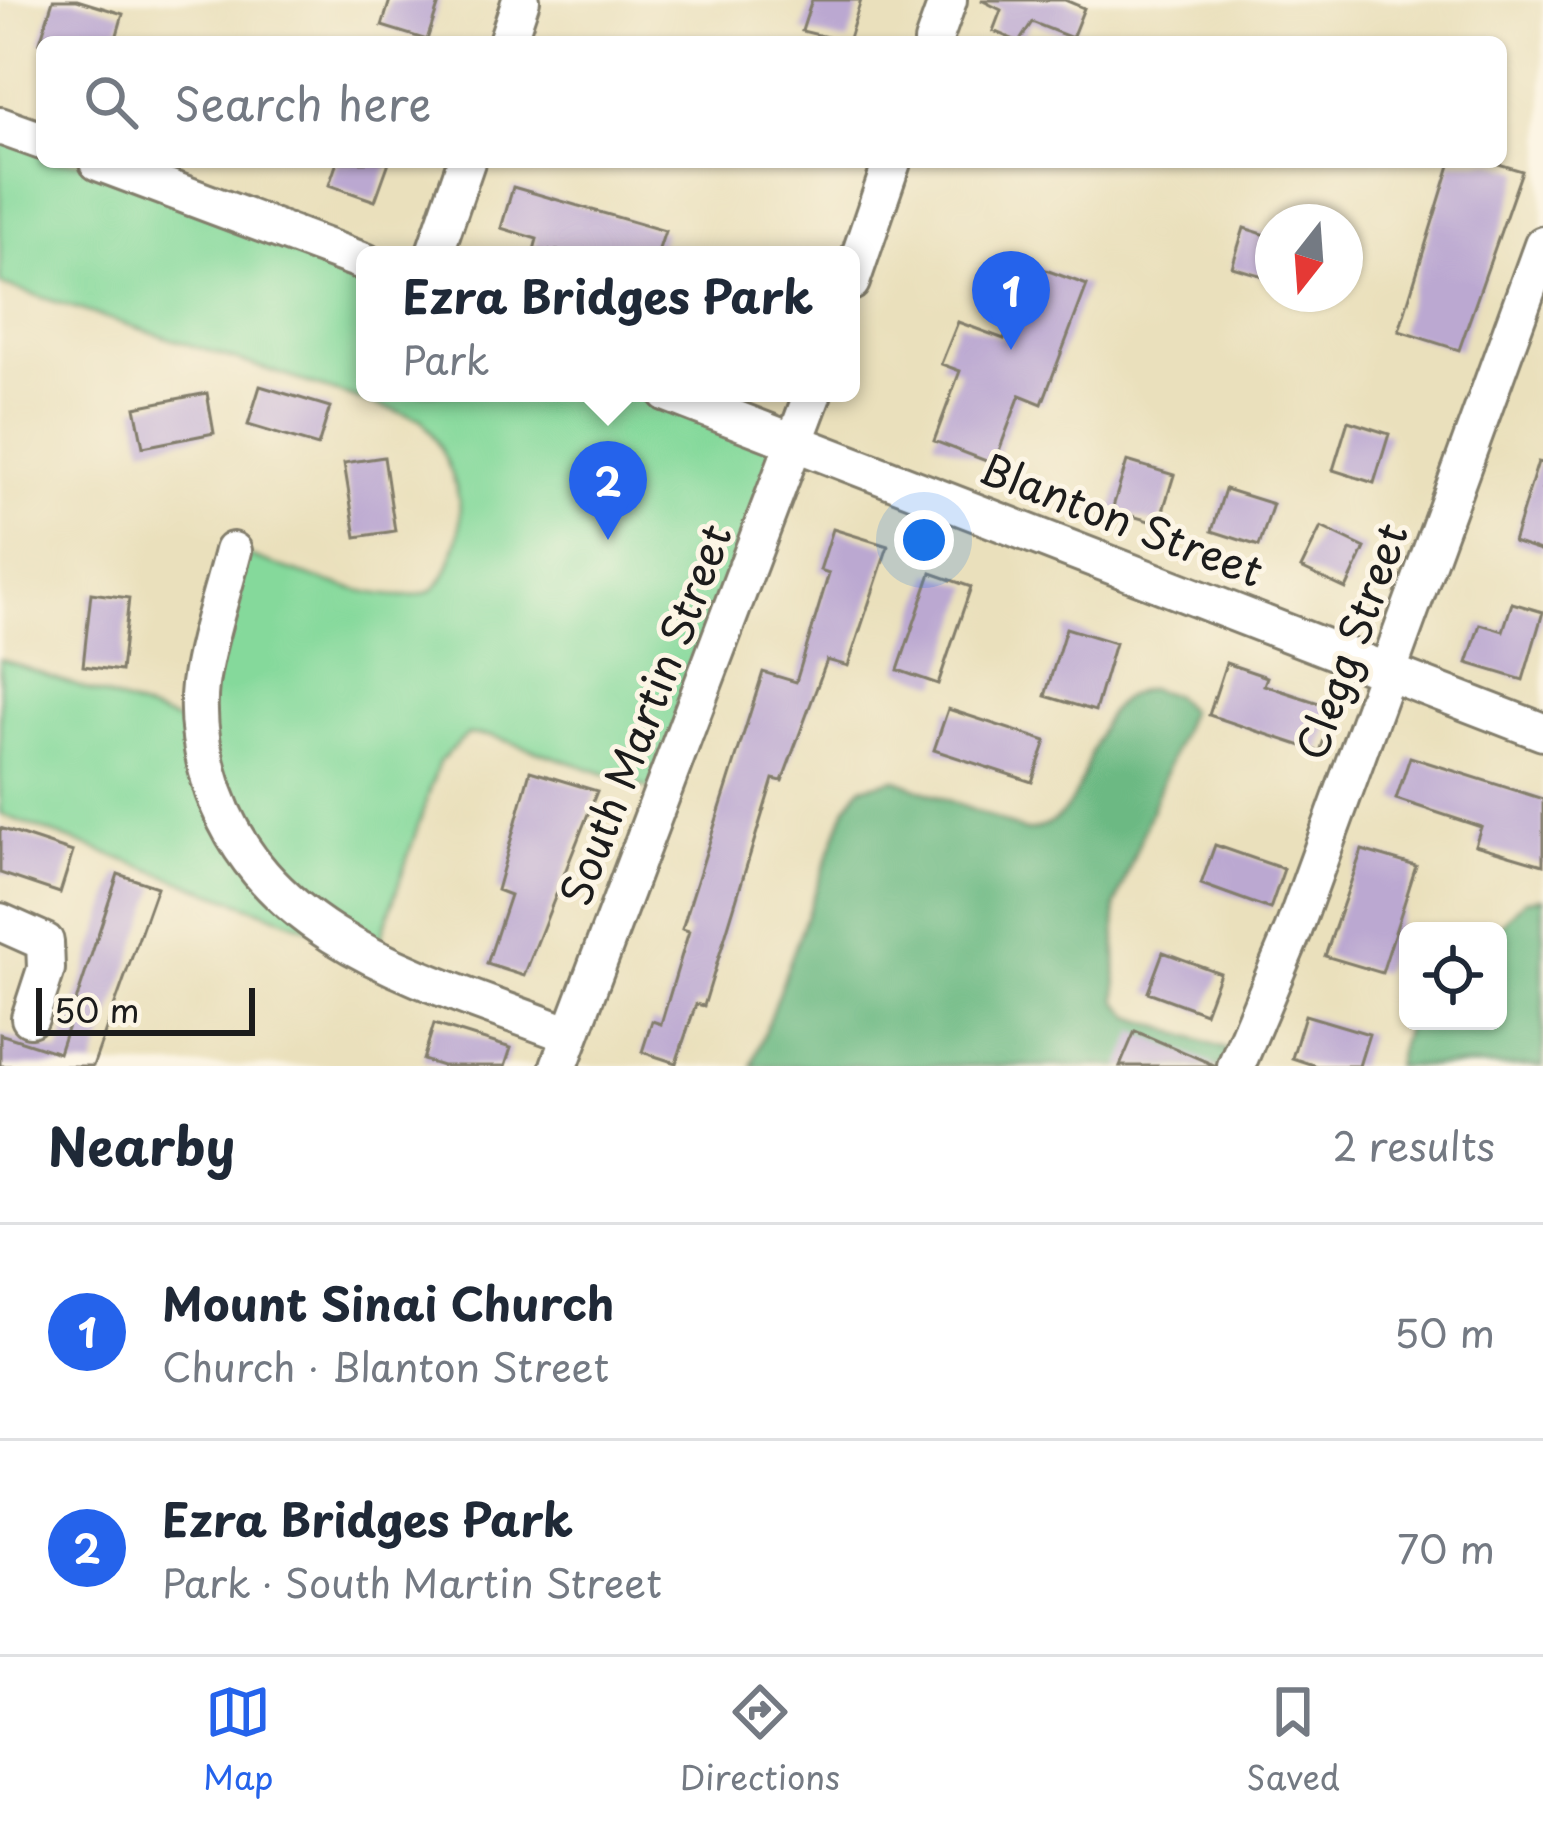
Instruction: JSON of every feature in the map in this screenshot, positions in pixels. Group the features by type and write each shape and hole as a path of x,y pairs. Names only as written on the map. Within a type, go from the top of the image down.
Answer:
{"street":[{"path":"509,36 521,0"},
{"path":"935,36 948,0"},
{"path":"0,126 36,139"},
{"path":"114,168 356,259"},
{"path":"437,246 464,168"},
{"path":"860,256 890,168"},
{"name":"Clegg Street","path":"1236,1066 1293,931 1543,245"},
{"name":"Blanton Street","path":"690,402 1543,731"},
{"name":"South Martin Street","path":"564,1051 810,402"},
{"path":"233,551 200,686 200,729 224,820 255,870 286,904 330,936 564,1051"},
{"path":"0,922 45,942 46,969 30,1018"}],"green space":[{"path":"0,126 36,139 36,168 114,168 356,259 356,398 0,284"},
{"path":"368,402 690,402 796,443 662,793 492,736 468,734 439,762 374,959 330,936 0,814 0,659 200,729 233,551 364,591 415,596 432,590 451,560 460,509 452,476 421,419"},
{"path":"1149,689 1173,695 1189,711 1115,906 1117,1001 1132,1017 1242,1055 1236,1066 752,1066 846,807 861,787 895,779 1025,831 1050,823 1067,807 1079,785 1109,714 1125,697"},
{"path":"1543,898 1543,1066 1395,1066 1405,1030 1507,1030 1504,922 1525,900"}],"building":[{"path":"53,0 77,0 123,14 117,36 42,36"},
{"path":"390,0 440,0 428,36 382,26"},
{"path":"812,0 861,0 850,36 802,31"},
{"path":"981,0 1065,0 1084,8 1073,36 1032,22 1023,36 1005,36 993,31 1001,10"},
{"path":"1507,166 1522,171 1459,350 1399,331 1449,168"},
{"path":"335,168 387,168 375,201 329,185"},
{"path":"513,187 665,231 660,246 535,246 537,239 501,228"},
{"path":"1244,228 1255,231 1255,274 1232,267"},
{"path":"1032,265 1087,285 1042,404 1020,395 994,464 934,441 960,371 941,364 958,322 1004,339"},
{"path":"260,386 330,407 318,446 248,425"},
{"path":"207,393 214,433 143,447 135,407"},
{"path":"1348,421 1389,434 1374,483 1333,470"},
{"path":"384,457 395,531 356,537 344,463"},
{"path":"1127,461 1174,475 1159,524 1112,510"},
{"path":"1538,462 1543,463 1543,552 1513,542"},
{"path":"1225,489 1273,504 1259,546 1212,531"},
{"path":"1321,527 1365,548 1346,589 1301,568"},
{"path":"833,529 888,546 848,666 827,660 782,781 773,779 704,1006 696,1004 676,1063 642,1052 652,1021 661,1024 689,931 682,929 763,672 796,682 829,573 820,570"},
{"path":"931,573 971,587 938,684 898,670"},
{"path":"91,593 129,598 121,671 83,666"},
{"path":"1512,603 1543,612 1523,680 1467,663 1480,624 1503,631"},
{"path":"1066,628 1115,643 1095,711 1045,696"},
{"path":"1226,663 1267,677 1264,685 1334,708 1320,752 1209,715"},
{"path":"948,709 1046,741 1032,782 934,750"},
{"path":"1410,757 1543,799 1543,865 1475,845 1481,827 1396,799"},
{"path":"530,771 597,791 524,976 487,964 510,895 497,890"},
{"path":"0,828 73,852 60,893 0,873"},
{"path":"1215,845 1284,869 1270,909 1201,884"},
{"path":"1362,850 1416,866 1382,973 1325,956"},
{"path":"118,874 157,887 93,1066 0,1066 0,1034 59,1053"},
{"path":"1163,952 1220,973 1205,1013 1148,992"},
{"path":"1305,1015 1369,1034 1359,1066 1316,1066 1292,1058"},
{"path":"434,1024 511,1048 505,1066 442,1066 423,1060"},
{"path":"1135,1031 1214,1065 1214,1066 1120,1066"}],"place":[{"name":"Mount Sinai Church","path":"1011,350"},
{"name":"Ezra Bridges Park","path":"608,540"}]}
